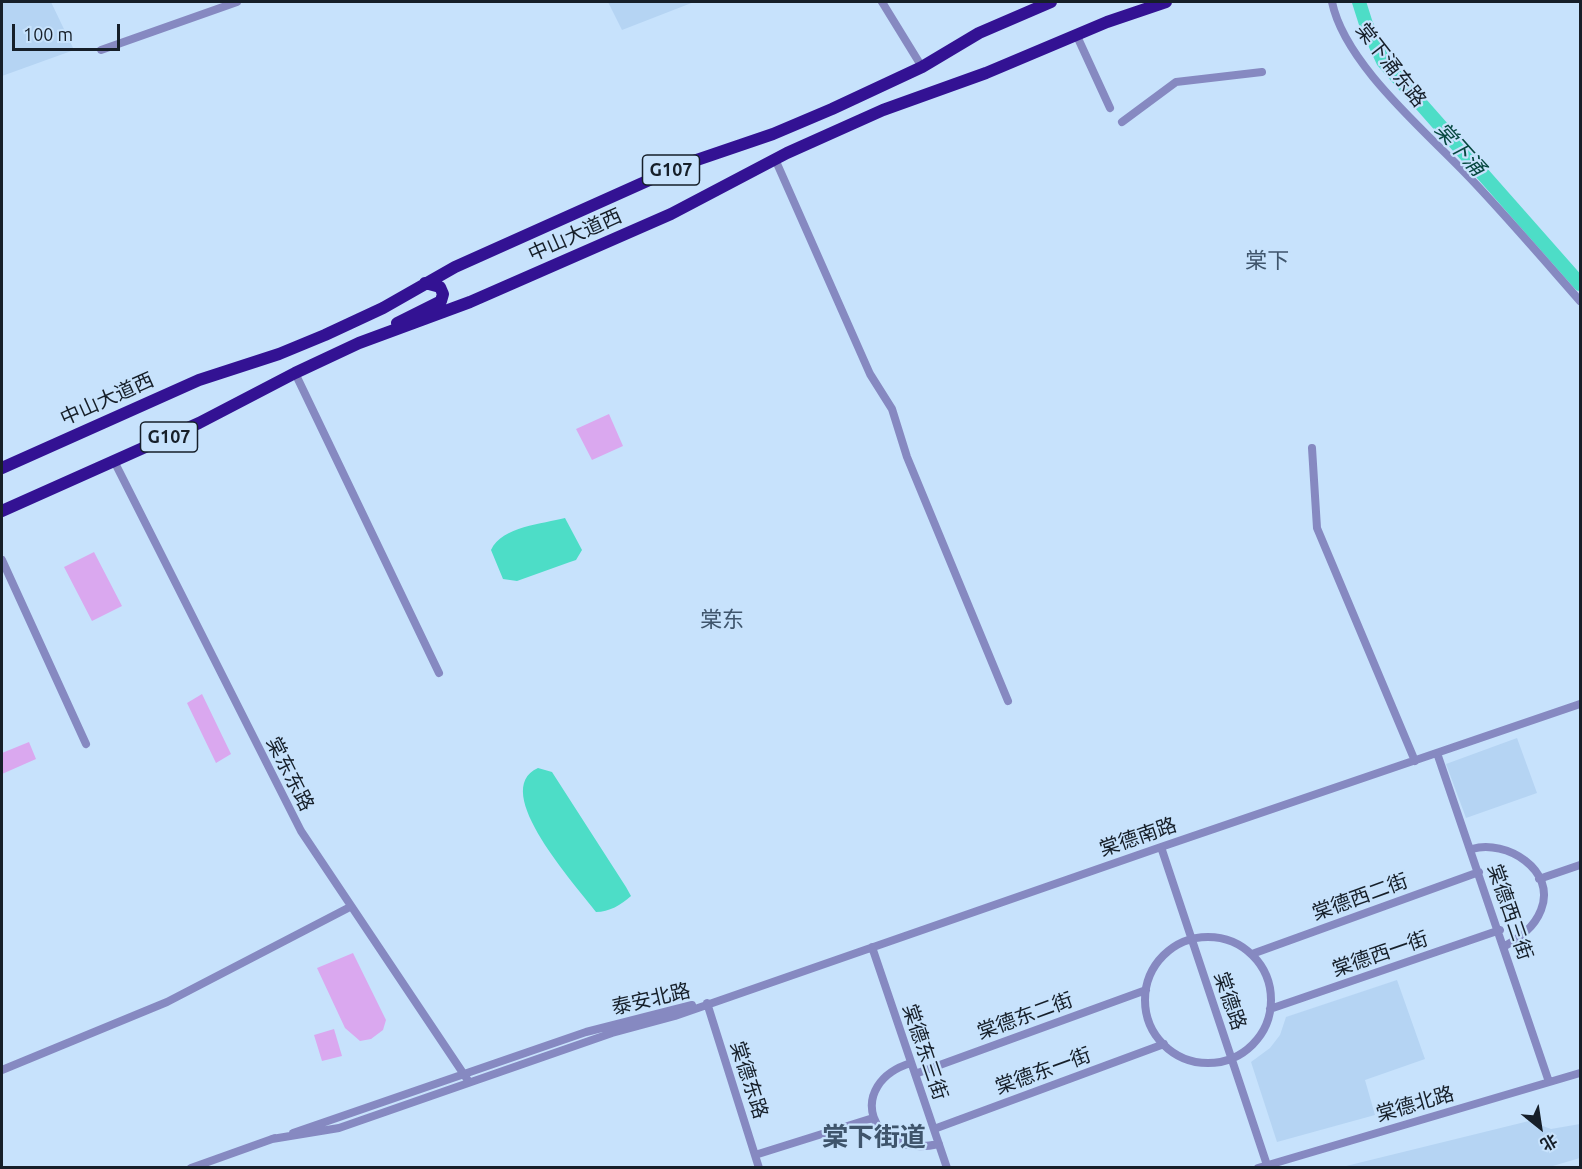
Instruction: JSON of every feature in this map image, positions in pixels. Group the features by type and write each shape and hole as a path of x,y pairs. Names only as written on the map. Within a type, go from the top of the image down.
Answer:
{"highway":[{"name":"中山大道西","path":"2,468 188,385 325,335 373,313 463,263 678,167 792,126 922,67 979,33 1050,2"},
{"name":"中山大道西","path":"2,511 217,415 295,373 381,334 470,302 590,251 706,198 775,159 893,106 986,73 1076,34 1166,2"},
{"path":"381,334 441,300 443,294 440,287 425,284"}],"street":[{"path":"101,50 237,2"},
{"path":"882,2 922,67"},
{"name":"棠下涌东路","path":"1332,2 1336,19 1359,56 1408,117 1429,134 1470,177 1581,301"},
{"path":"1076,34 1110,108"},
{"path":"1122,122 1176,82 1262,72"},
{"path":"775,159 870,374 892,409 907,457 1008,701"},
{"path":"295,373 439,673"},
{"path":"1312,448 1317,528 1415,761"},
{"name":"棠东东路","path":"114,461 301,831 467,1079"},
{"path":"2,560 86,744"},
{"name":"棠德南路","path":"707,1003 1581,704"},
{"name":"棠德西三街","path":"1437,753 1500,930 1549,1082"},
{"path":"1472,849 1493,846 1505,849 1523,859 1539,879 1544,892 1538,916 1527,932 1505,946"},
{"name":"棠德路","path":"1161,847 1232,1058 1263,1166"},
{"path":"1539,879 1581,865"},
{"name":"棠德西二街","path":"1252,954 1479,872"},
{"path":"2,1070 166,1002 350,907"},
{"name":"棠德西一街","path":"1270,1009 1500,930"},
{"path":"1204,937 1225,939 1252,954 1268,980 1270,1009 1258,1038 1232,1058 1202,1062 1181,1056 1164,1044 1149,1020 1146,990 1159,962 1174,948 1204,937"},
{"name":"棠德东三街","path":"872,947 947,1167"},
{"name":"棠德东二街","path":"915,1074 1146,990"},
{"name":"泰安北路","path":"191,1167 272,1139 339,1128 467,1079 612,1033 686,1013 707,1003"},
{"name":"棠德东路","path":"707,1003 759,1167"},
{"name":"棠德东一街","path":"934,1128 1164,1044"},
{"path":"911,1063 887,1072 878,1084 872,1102 873,1118 879,1129 894,1142 909,1148 939,1144"},
{"name":"棠德北路","path":"1263,1166 1581,1073"},
{"path":"755,1155 873,1118"}],"shaded area":[{"path":"2,2 51,2 74,50 2,76"},
{"path":"608,2 694,2 622,30"},
{"path":"609,414 623,446 592,460 576,429"},
{"path":"565,518 582,550 576,560 517,581 503,579 491,550 496,542 524,527"},
{"path":"94,552 122,606 92,621 64,567"},
{"path":"202,694 231,754 216,763 187,703"},
{"path":"1517,738 1537,793 1466,818 1446,764"},
{"path":"29,742 36,759 2,774 2,753"},
{"path":"538,768 552,772 626,887 631,896 619,905 606,911 596,912 541,838 529,816 523,796 525,779"},
{"path":"353,953 386,1020 383,1030 371,1039 360,1041 345,1028 317,968"},
{"path":"1397,980 1425,1059 1365,1080 1375,1115 1277,1142 1251,1062 1270,1048 1280,1035 1286,1017"},
{"path":"334,1029 342,1056 322,1061 314,1035"},
{"path":"1529,1121 1551,1129 1580,1124 1580,1158 1546,1168 1342,1167"}],"waterway":[{"name":"棠下涌","path":"1359,2 1366,24 1383,61 1580,284"}],"district":[{"name":"棠下","path":"1267,261"},
{"name":"棠东","path":"722,620"},
{"name":"棠下街道","path":"874,1137"}]}
